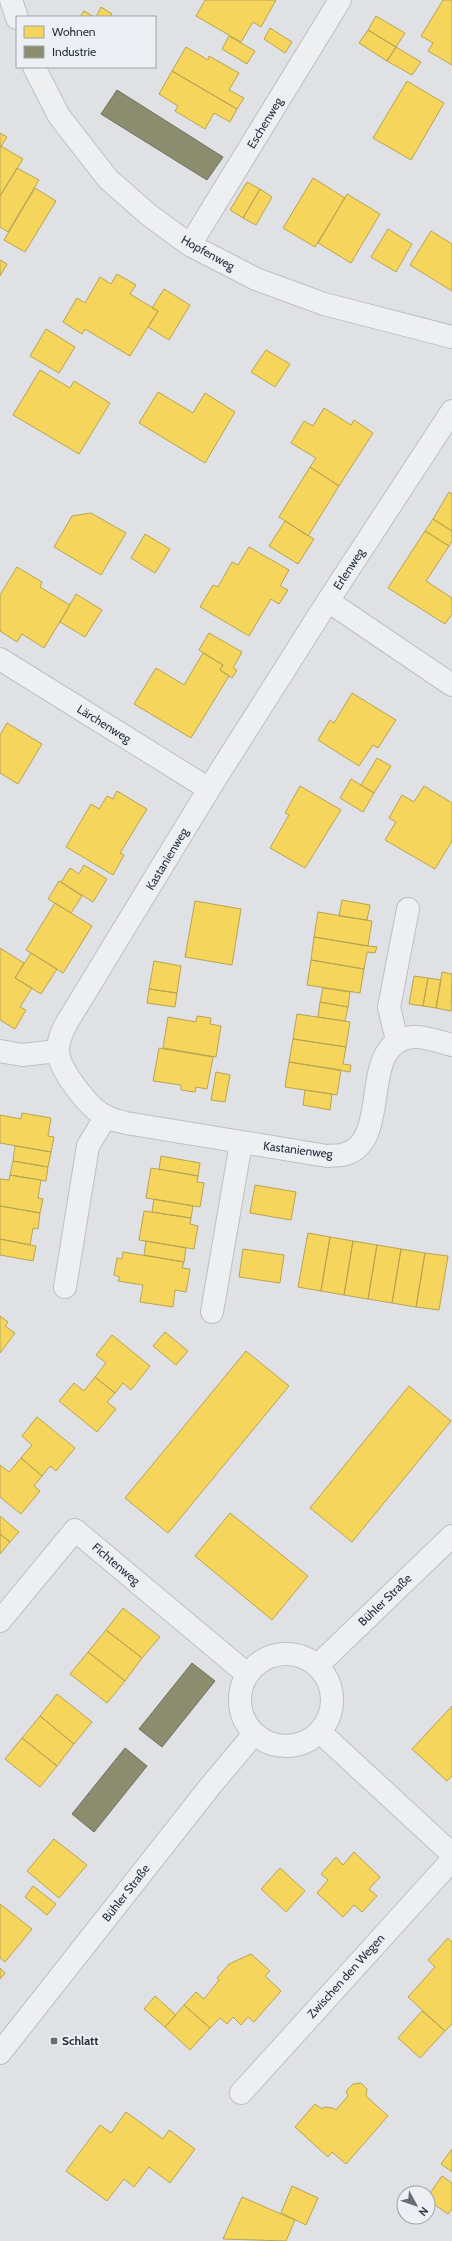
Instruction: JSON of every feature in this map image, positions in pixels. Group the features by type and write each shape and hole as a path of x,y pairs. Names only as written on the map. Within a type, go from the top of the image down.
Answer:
{"street":[{"path":"12,0 16,16"},
{"name":"Eschenweg","path":"190,245 340,0"},
{"name":"Hopfenweg","path":"35,68 59,116 108,179 149,215 190,245 256,279 324,304 452,337"},
{"name":"Erlenweg","path":"452,411 328,601 452,685"},
{"name":"Kastanienweg","path":"328,601 209,789 66,1024 60,1038 58,1051 65,1074 96,1109 106,1116 126,1123 327,1156 342,1155 361,1143 368,1131 384,1055 397,1041"},
{"name":"Lärchenweg","path":"0,659 209,789"},
{"path":"408,909 389,1007 397,1041 414,1037 452,1045"},
{"path":"0,1051 22,1055 58,1051"},
{"path":"65,1287 88,1146 106,1116"},
{"path":"212,1312 241,1143"},
{"name":"Fichtenweg","path":"0,1621 75,1530 247,1674"},
{"name":"Bühler Straße","path":"318,1665 452,1536"},
{"path":"281,1652 301,1655 318,1665 329,1680 334,1698 330,1716 320,1732 309,1741 295,1746 280,1746 266,1742 254,1734 244,1721 240,1705 241,1689 247,1674 262,1660 281,1652"},
{"path":"320,1732 452,1854"},
{"name":"Bühler Straße","path":"0,2053 212,1784 254,1734"},
{"name":"Zwischen den Wegen","path":"241,2093 452,1860"}],"building: Wohnen":[{"path":"205,0 276,0 261,27 253,22 241,42 196,16"},
{"path":"443,0 452,0 452,65 428,51 433,43 421,36"},
{"path":"101,7 112,14 111,16 96,16"},
{"path":"84,11 92,16 81,16"},
{"path":"376,16 405,33 396,47 368,30"},
{"path":"270,28 292,42 285,53 264,39"},
{"path":"368,30 396,47 387,61 359,43"},
{"path":"229,36 255,51 247,64 222,49"},
{"path":"186,47 208,60 209,56 239,73 229,90 244,98 237,109 172,71"},
{"path":"396,47 421,62 412,75 387,61"},
{"path":"172,71 237,109 230,122 214,113 205,129 175,111 178,106 159,94"},
{"path":"407,81 444,103 411,160 373,138"},
{"path":"0,133 7,137 0,148"},
{"path":"1,146 23,159 0,196 0,148"},
{"path":"17,168 39,180 8,232 0,227 0,196"},
{"path":"313,178 345,198 315,247 283,228"},
{"path":"247,182 260,189 243,218 230,210"},
{"path":"35,188 56,201 25,252 4,240"},
{"path":"260,189 272,197 256,225 243,218"},
{"path":"347,194 380,214 351,263 318,243"},
{"path":"388,229 412,244 396,272 371,257"},
{"path":"431,231 452,244 452,291 410,265"},
{"path":"0,260 7,264 0,276"},
{"path":"117,274 136,285 130,294 158,311 130,356 85,329 82,334 63,322 77,298 85,303 100,277 111,284"},
{"path":"164,289 190,305 169,340 148,327 158,311 152,308"},
{"path":"46,329 75,347 59,373 30,356"},
{"path":"266,350 290,364 275,387 251,372"},
{"path":"40,370 70,388 74,381 110,403 79,454 13,415"},
{"path":"158,392 193,413 205,393 235,412 205,463 139,423"},
{"path":"324,408 351,425 354,420 373,433 339,486 310,467 316,458 291,443 304,421 313,426"},
{"path":"310,467 339,486 308,536 279,517"},
{"path":"449,492 452,494 452,531 433,519"},
{"path":"91,513 126,533 101,575 54,547 72,516"},
{"path":"433,519 452,531 452,541 449,546 425,531"},
{"path":"285,521 314,539 298,564 269,546"},
{"path":"425,531 449,546 426,581 452,598 452,614 445,624 388,588"},
{"path":"145,534 170,549 155,573 131,558"},
{"path":"249,547 289,570 280,586 288,590 279,604 271,599 249,636 200,607 213,585 218,587 232,562 238,565"},
{"path":"17,567 42,582 40,587 70,605 44,648 22,634 17,642 0,631 0,595"},
{"path":"76,594 102,610 85,637 60,622"},
{"path":"209,633 242,652 233,668 237,670 232,678 220,670 223,665 199,650"},
{"path":"203,653 223,665 220,670 229,676 191,738 134,704 156,668 184,685"},
{"path":"352,693 396,720 378,748 373,745 359,766 318,740 330,720 334,723"},
{"path":"7,723 42,744 18,784 0,773 0,735"},
{"path":"377,758 391,766 374,793 361,785"},
{"path":"351,779 374,793 363,812 340,798"},
{"path":"300,786 341,810 305,868 270,848 289,815 285,813"},
{"path":"424,786 452,803 452,841 435,869 385,840 396,822 389,818 402,795 414,802"},
{"path":"117,791 147,809 120,853 124,855 113,875 66,847 91,804 99,809 107,796 113,799"},
{"path":"84,865 107,879 93,902 61,882 70,868 79,874"},
{"path":"59,881 82,896 71,913 48,899"},
{"path":"342,900 370,905 367,920 339,916"},
{"path":"195,901 241,909 232,965 185,957"},
{"path":"55,903 92,926 63,973 26,950"},
{"path":"318,912 372,921 368,946 314,937"},
{"path":"314,937 377,947 375,953 367,952 364,969 311,960"},
{"path":"0,948 24,963 15,978 32,988 20,1007 26,1010 15,1029 0,1020"},
{"path":"31,953 57,969 41,994 15,978"},
{"path":"311,960 364,969 360,993 307,985"},
{"path":"154,961 181,966 177,993 149,989"},
{"path":"442,972 452,974 451,1011 436,1008"},
{"path":"414,976 428,978 423,1006 409,1004"},
{"path":"428,978 441,980 436,1008 423,1006"},
{"path":"323,988 350,992 348,1007 320,1002"},
{"path":"149,989 177,993 175,1007 147,1003"},
{"path":"320,1002 348,1007 345,1021 318,1017"},
{"path":"297,1014 350,1022 346,1047 293,1039"},
{"path":"197,1016 211,1018 210,1024 221,1026 216,1057 163,1048 168,1017 196,1022"},
{"path":"293,1039 346,1047 343,1064 351,1065 350,1072 289,1062"},
{"path":"159,1048 213,1057 207,1089 196,1087 195,1092 181,1090 181,1085 153,1081"},
{"path":"289,1062 341,1070 337,1095 285,1087"},
{"path":"216,1072 230,1075 225,1102 211,1100"},
{"path":"305,1090 332,1094 330,1110 303,1105"},
{"path":"22,1113 51,1118 48,1136 54,1137 51,1152 0,1143 0,1115 21,1119"},
{"path":"15,1146 51,1152 48,1167 13,1161"},
{"path":"161,1156 200,1163 198,1176 159,1169"},
{"path":"13,1161 48,1167 46,1181 10,1175"},
{"path":"151,1168 198,1176 197,1182 204,1183 200,1207 146,1198"},
{"path":"10,1175 41,1180 38,1198 43,1199 40,1213 0,1206 0,1179 9,1180"},
{"path":"255,1185 296,1192 291,1220 250,1213"},
{"path":"154,1199 193,1206 191,1218 152,1212"},
{"path":"0,1206 40,1213 38,1229 33,1228 30,1245 0,1239"},
{"path":"144,1211 191,1218 190,1224 198,1226 194,1249 139,1240"},
{"path":"308,1233 330,1237 321,1291 298,1287"},
{"path":"330,1237 353,1241 344,1295 321,1291"},
{"path":"0,1239 36,1246 33,1261 0,1255"},
{"path":"146,1241 186,1248 184,1262 144,1255"},
{"path":"353,1241 377,1245 368,1299 344,1295"},
{"path":"377,1245 401,1249 392,1303 368,1299"},
{"path":"243,1249 284,1255 280,1283 239,1277"},
{"path":"401,1249 425,1253 416,1307 392,1303"},
{"path":"123,1252 184,1262 182,1268 190,1269 186,1292 175,1290 173,1307 140,1302 143,1285 118,1281 120,1277 114,1275 117,1258 122,1259"},
{"path":"425,1253 448,1256 439,1310 416,1307"},
{"path":"0,1316 8,1322 5,1326 15,1333 0,1353"},
{"path":"165,1332 188,1351 176,1365 153,1346"},
{"path":"112,1335 150,1366 131,1390 123,1383 115,1393 95,1377 106,1363 96,1355"},
{"path":"246,1351 289,1386 168,1533 125,1498"},
{"path":"95,1377 115,1393 107,1402 116,1409 97,1432 59,1401 74,1383 84,1391"},
{"path":"409,1386 451,1421 352,1542 310,1508"},
{"path":"37,1417 75,1448 56,1471 50,1466 42,1476 21,1458 32,1445 22,1436"},
{"path":"21,1458 42,1476 34,1486 40,1491 21,1514 0,1497 0,1465 9,1472"},
{"path":"230,1513 308,1576 272,1620 195,1556"},
{"path":"0,1516 19,1532 10,1542 0,1534"},
{"path":"0,1534 10,1542 0,1554"},
{"path":"123,1608 160,1637 142,1658 106,1630"},
{"path":"106,1630 142,1658 125,1681 88,1652"},
{"path":"88,1652 125,1681 107,1703 70,1674"},
{"path":"57,1694 92,1722 74,1744 40,1716"},
{"path":"452,1706 452,1776 447,1781 412,1749"},
{"path":"40,1716 74,1744 57,1766 22,1738"},
{"path":"22,1738 57,1766 40,1787 5,1759"},
{"path":"54,1839 87,1865 59,1898 27,1871"},
{"path":"354,1852 380,1877 369,1889 377,1896 362,1912 354,1905 343,1917 317,1893 328,1880 321,1874 336,1857 343,1865"},
{"path":"280,1868 305,1891 286,1912 261,1889"},
{"path":"33,1886 56,1904 47,1915 25,1897"},
{"path":"0,1904 32,1929 5,1962 0,1958"},
{"path":"448,1938 452,1942 452,2024 445,2031 408,1997 435,1967 428,1960"},
{"path":"251,1954 270,1971 265,1976 281,1991 254,2022 248,2017 241,2025 233,2017 227,2024 220,2018 210,2028 184,2005 196,1992 204,1999 219,1980 217,1978 229,1964"},
{"path":"0,1968 5,1973 0,1979"},
{"path":"155,1996 176,2015 165,2027 144,2009"},
{"path":"184,2005 210,2028 190,2050 165,2027"},
{"path":"422,2011 445,2031 420,2058 398,2038"},
{"path":"361,2083 367,2089 366,2096 388,2116 346,2164 332,2152 328,2157 295,2127 315,2104 322,2109 324,2107 333,2108 336,2110 348,2096 346,2091 353,2084"},
{"path":"126,2112 163,2139 169,2130 195,2149 170,2183 149,2167 134,2187 124,2179 107,2201 66,2171 100,2125 111,2133"},
{"path":"452,2149 452,2172 441,2164"},
{"path":"442,2176 452,2183 452,2209 448,2214 436,2206 436,2185"},
{"path":"292,2186 318,2198 306,2225 281,2213"},
{"path":"242,2197 295,2220 286,2241 223,2239"}],"building: Industrie":[{"path":"117,90 223,157 207,180 101,114"},
{"path":"192,1663 215,1681 162,1747 139,1729"},
{"path":"125,1748 147,1766 94,1832 72,1814"}],"place":[{"name":"Schlatt","path":"54,2041"}]}
